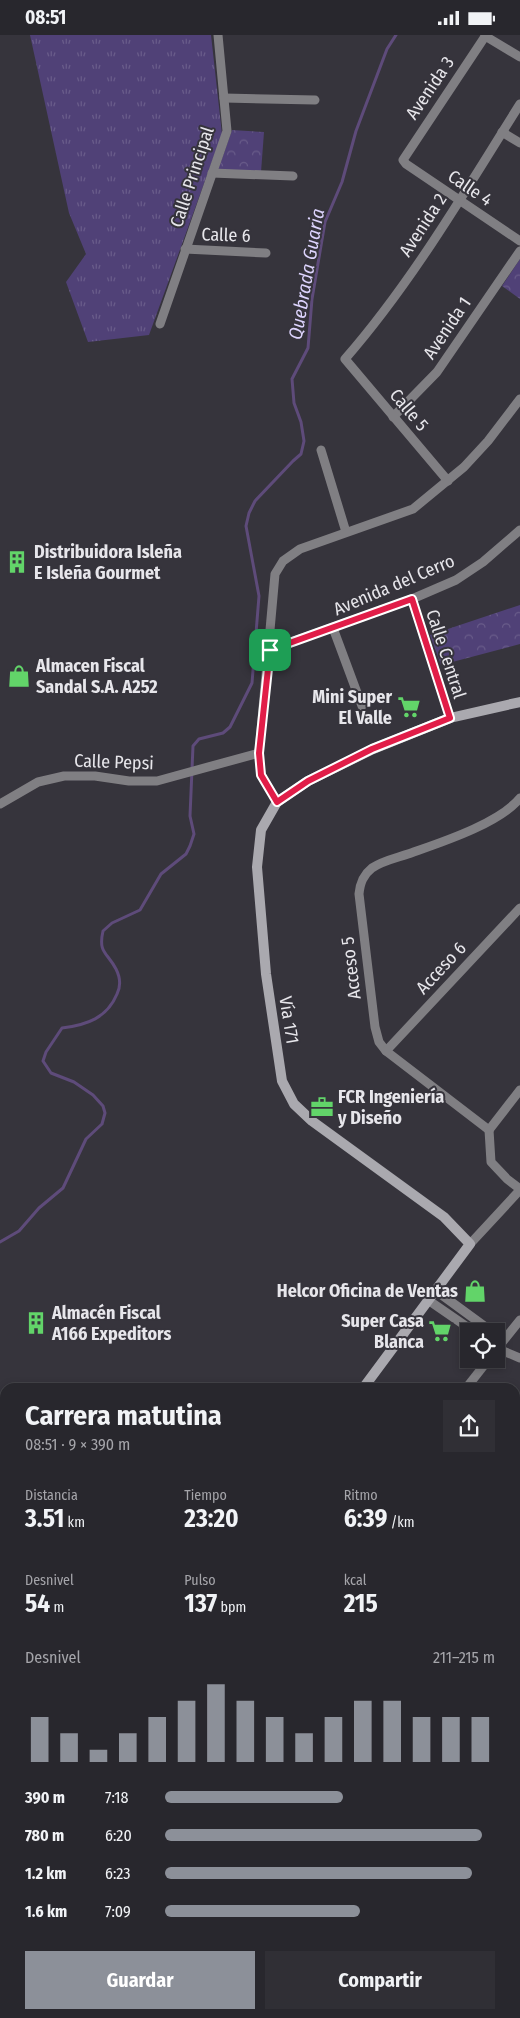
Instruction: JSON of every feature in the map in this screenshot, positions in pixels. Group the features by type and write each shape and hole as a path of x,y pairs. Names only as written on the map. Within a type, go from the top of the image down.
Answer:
{"main road":[{"name":"Vía 171","path":"470,1244 444,1217 312,1121 294,1104 282,1081 266,974 257,867 261,830 277,802 308,781 364,753 450,718 520,702"},
{"path":"367,1383 470,1244"}],"street":[{"name":"Calle Principal","path":"160,324 227,131 218,35"},
{"path":"485,35 520,57"},
{"name":"Avenida 3","path":"403,160 485,35"},
{"path":"224,99 316,100"},
{"name":"Avenida 2","path":"345,359 383,312 520,104"},
{"path":"502,132 520,143"},
{"name":"Calle 4","path":"403,160 406,164 520,241"},
{"path":"212,173 292,176"},
{"name":"Calle 6","path":"185,249 266,253"},
{"name":"Avenida 1","path":"393,417 437,372 520,251"},
{"name":"Calle 5","path":"345,359 448,481"},
{"path":"277,802 261,775 259,753 270,650 275,574 283,561 300,549 413,509 448,481 488,441 520,399"},
{"path":"322,450 346,532"},
{"name":"Avenida del Cerro","path":"270,650 412,599 456,580 483,562 520,530"},
{"name":"Calle Central","path":"412,599 450,718"},
{"path":"333,628 362,706"},
{"name":"Calle Pepsi","path":"0,803 38,782 64,776 95,776 129,781 157,781 259,753"},
{"name":"Acceso 5","path":"489,1130 386,1051 379,1041 375,1027 359,894 360,883 371,869 381,863 438,843 478,826 502,814 520,799"},
{"name":"Acceso 6","path":"386,1051 520,908"},
{"path":"470,1244 520,1190 491,1162 489,1130 520,1090"},
{"path":"435,1290 480,1323"},
{"path":"428,1299 462,1323"},
{"path":"505,1333 520,1320"},
{"path":"505,1352 520,1358"},
{"path":"470,1383 482,1368"}],"green space":[{"path":"30,35 211,35 222,134 149,335 88,342 66,282 86,254 69,213"},
{"path":"232,130 264,132 261,172 218,170"},
{"path":"520,259 520,299 502,286"},
{"path":"520,605 520,644 441,665 430,635"}],"waterway":[{"name":"Quebrada Guaria","path":"0,1242 19,1231 39,1208 63,1188 86,1139 102,1124 105,1113 103,1106 93,1095 74,1082 51,1073 43,1061 46,1052 62,1028 80,1025 95,1019 102,1015 113,1002 118,991 119,978 113,963 104,952 102,944 103,931 112,923 140,910 161,874 186,854 194,834 190,816 193,746 199,739 223,733 230,727 252,683 259,596 246,526 249,513 255,501 301,454 304,441 301,422 294,403 292,379 308,348 312,299 325,222 342,182 356,131 387,49 396,35"}],"place":[{"name":"Distribuidora Isleña E Isleña Gourmet","path":"17,562"},
{"name":"Almacen Fiscal Sandal S.A. A252","path":"19,676"},
{"name":"Mini Super El Valle","path":"409,707"},
{"name":"FCR Ingeniería y Diseño","path":"322,1107"},
{"name":"Helcor Oficina de Ventas","path":"475,1291"},
{"name":"Almacén Fiscal A166 Expeditors","path":"36,1323"},
{"name":"Super Casa Blanca","path":"440,1331"}],"route":[{"path":"412,599 450,718 372,749 308,781 277,802 261,775 259,753 270,650 412,599"}]}
